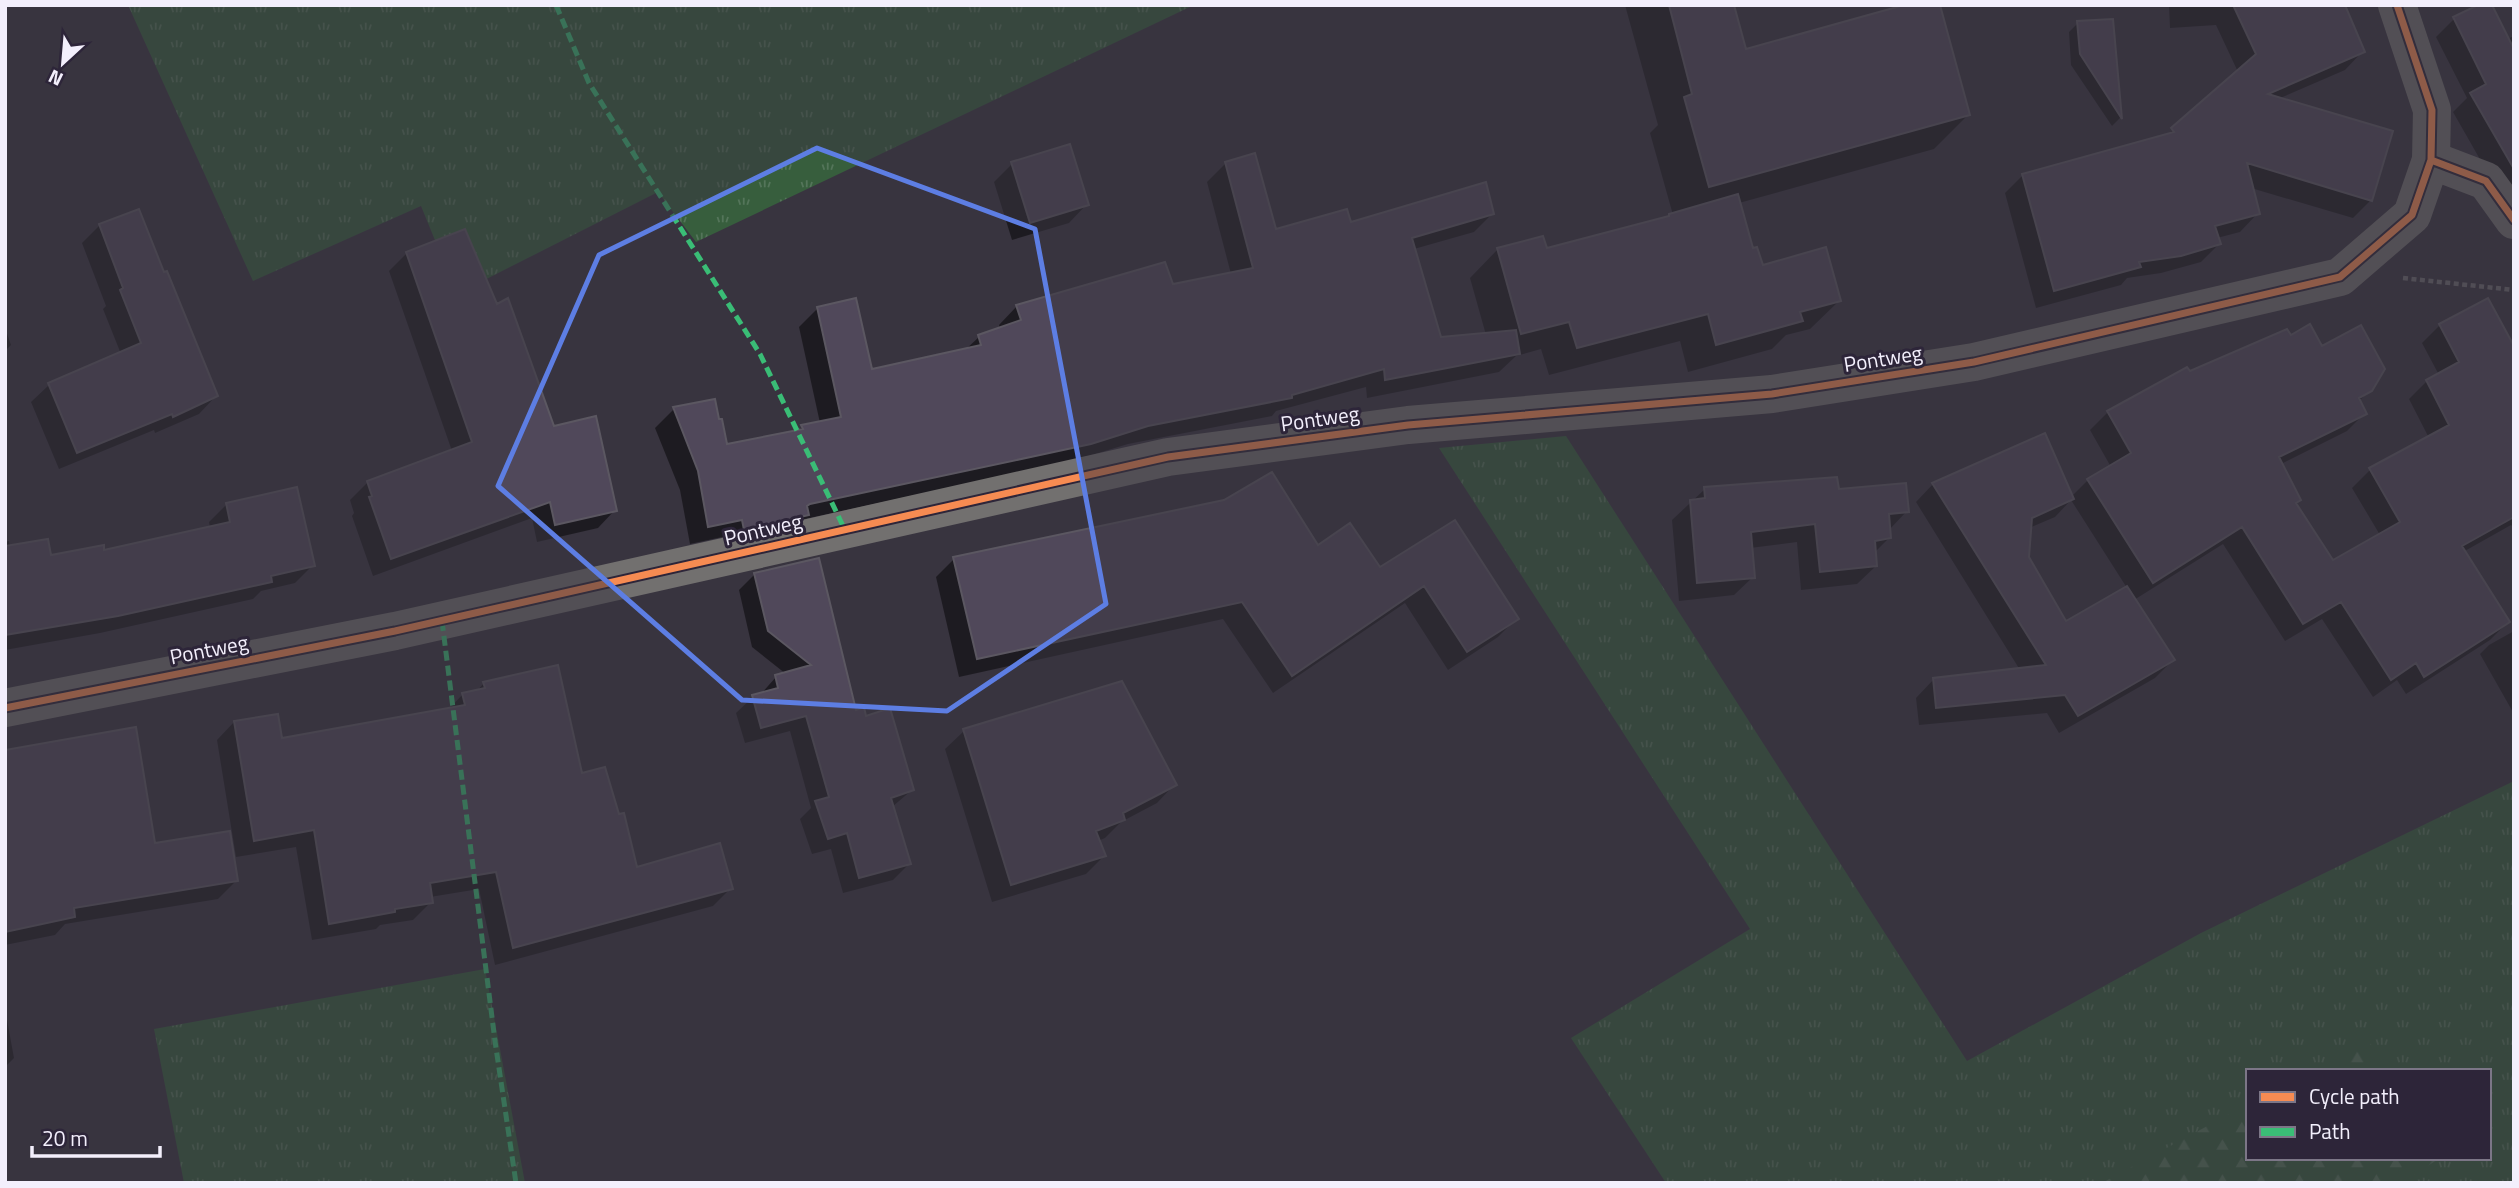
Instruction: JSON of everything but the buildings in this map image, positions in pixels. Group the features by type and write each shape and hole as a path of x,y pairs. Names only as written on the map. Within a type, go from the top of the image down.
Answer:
{"street":[{"name":"Pontweg","path":"5,708 395,631 1168,457 1408,425 1772,394 1974,362 2340,277 2412,215 2431,160 2432,110 2397,5"},
{"path":"2431,160 2486,181 2514,220"}],"path":[{"path":"2340,277 2417,279 2514,290"}],"highlighted area":[{"path":"817,148 1035,229 1106,604 947,711 742,700 498,486 599,255"}],"green space":[{"path":"128,5 1194,5 696,242 658,192 457,294 421,206 253,281"},
{"path":"1566,436 1967,1061 2201,933 2514,781 2514,1183 1666,1183 1571,1038 1750,929 1439,448"},
{"path":"485,969 525,1183 184,1183 154,1029"},
{"path":"2368,1040 2387,1069 2314,1069"},
{"path":"2246,1105 2246,1160 2437,1160 2401,1183 2102,1183"}],"marked path":[{"path":"556,5 589,83 760,354 845,530"},
{"path":"442,621 495,1041 516,1183"}],"cycle path":[{"path":"5,708 395,631 1168,457 1408,425 1772,394 1974,362 2340,277 2412,215 2431,160 2432,110 2397,5"},
{"path":"2431,160 2486,181 2514,220"}]}
